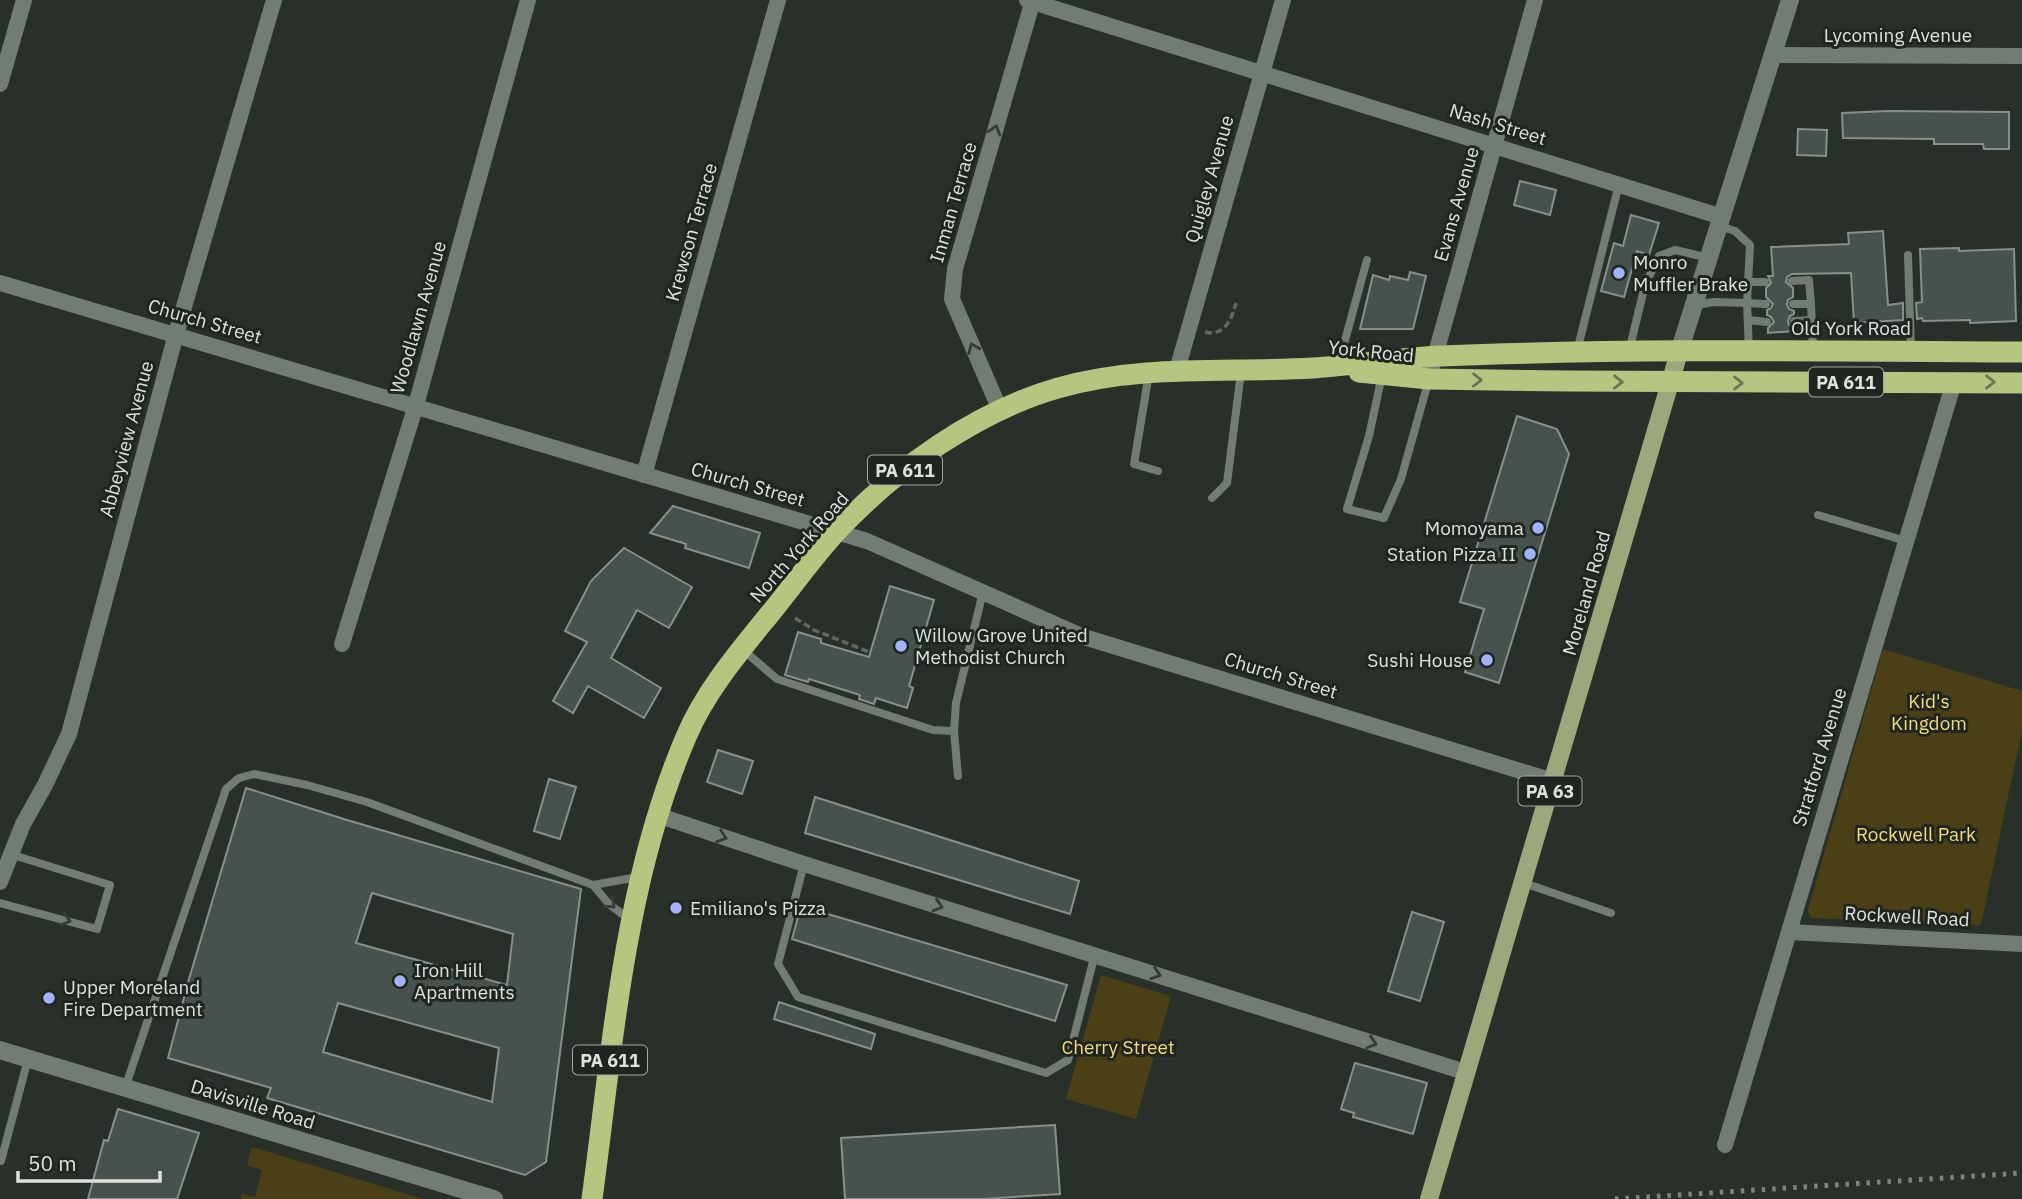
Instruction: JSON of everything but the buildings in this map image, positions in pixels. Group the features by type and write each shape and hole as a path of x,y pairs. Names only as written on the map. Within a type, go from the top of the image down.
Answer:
{"highway":[{"name":"York Road","path":"1312,368 1435,356 1680,349"},
{"name":"Old York Road","path":"1680,349 2022,352"},
{"name":"North York Road","path":"592,1199 618,1000 643,868 657,815 687,733 726,668 836,533 892,479 957,433 1000,410 1057,388 1123,374 1177,370 1312,368"},
{"name":"York Road","path":"1312,368 1429,379 1670,383"},
{"name":"PA 611","path":"1670,383 2022,383"}],"main road":[{"name":"Moreland Road","path":"1429,1199 1680,349"}],"street":[{"path":"0,84 24,0"},
{"name":"Abbeyview Avenue","path":"0,882 23,824 46,785 69,734 176,334 274,0"},
{"name":"Woodlawn Avenue","path":"342,645 416,405 528,0"},
{"name":"Krewson Terrace","path":"644,475 779,0"},
{"name":"Nash Street","path":"1031,0 1619,184 1720,222"},
{"name":"Inman Terrace","path":"1000,410 952,299 955,269 1031,0"},
{"name":"Quigley Avenue","path":"1177,370 1283,0"},
{"name":"Evans Avenue","path":"1429,379 1535,0"},
{"name":"Moreland Road","path":"1680,349 1790,0"},
{"name":"Lycoming Avenue","path":"1773,55 2022,56"},
{"name":"Church Street","path":"0,283 867,541 1084,637 1553,781"},
{"name":"Stratford Avenue","path":"1725,1145 1954,382"},
{"path":"657,815 804,864 1465,1072"},
{"name":"Rockwell Road","path":"1789,932 2022,944"},
{"name":"Davisville Road","path":"0,1049 495,1199"}],"lane":[{"path":"1576,352 1619,184"},
{"path":"1720,222 1750,245 1747,303 1749,350"},
{"path":"1629,351 1645,285 1659,256 1675,250 1709,258"},
{"path":"1908,255 1911,351"},
{"path":"1339,365 1367,260"},
{"path":"1792,281 1810,280 1814,350"},
{"path":"1748,282 1765,282"},
{"path":"1694,305 1713,302 1766,304"},
{"path":"1794,304 1811,304"},
{"path":"1748,320 1767,322"},
{"path":"1794,321 1812,320"},
{"path":"1212,498 1227,483 1241,369"},
{"path":"1149,372 1134,464 1158,471"},
{"path":"1382,375 1369,436 1347,509 1384,518 1401,479 1429,379"},
{"path":"1818,515 1906,541"},
{"path":"958,776 954,731 956,703 983,592"},
{"path":"741,649 777,680 933,730 954,731"},
{"path":"125,1088 226,789 239,778 254,774 367,802 593,885 609,904 632,922"},
{"path":"0,903 97,929 110,885 10,853"},
{"path":"804,864 778,964 799,997 811,1001 1046,1073 1069,1060 1095,954"},
{"path":"593,885 643,868"},
{"path":"1521,882 1611,913"},
{"path":"1,1161 29,1059"}],"path":[{"path":"1203,331 1210,333 1223,328 1231,321 1236,303"},
{"path":"795,618 814,630 869,652"}],"green space":[{"name":"Rockwell Park","path":"1883,649 2022,691 2022,730 1981,925 1811,918 1808,910"},
{"name":"Cherry Street","path":"1101,975 1171,996 1136,1119 1066,1099"},
{"path":"252,1147 423,1199 241,1199 242,1194 255,1197 262,1170 247,1165"}],"railway":[{"path":"1615,1199 2022,1173"}],"place":[{"name":"Monro Muffler Brake","path":"1619,273"},
{"name":"Momoyama","path":"1538,528"},
{"name":"Station Pizza II","path":"1530,554"},
{"name":"Willow Grove United Methodist Church","path":"901,646"},
{"name":"Sushi House","path":"1487,660"},
{"name":"Emiliano's Pizza","path":"676,908"},
{"name":"Iron Hill Apartments","path":"400,981"},
{"name":"Upper Moreland Fire Department","path":"49,998"}],"park label":[{"name":"Kid's Kingdom","path":"1929,712"}]}
